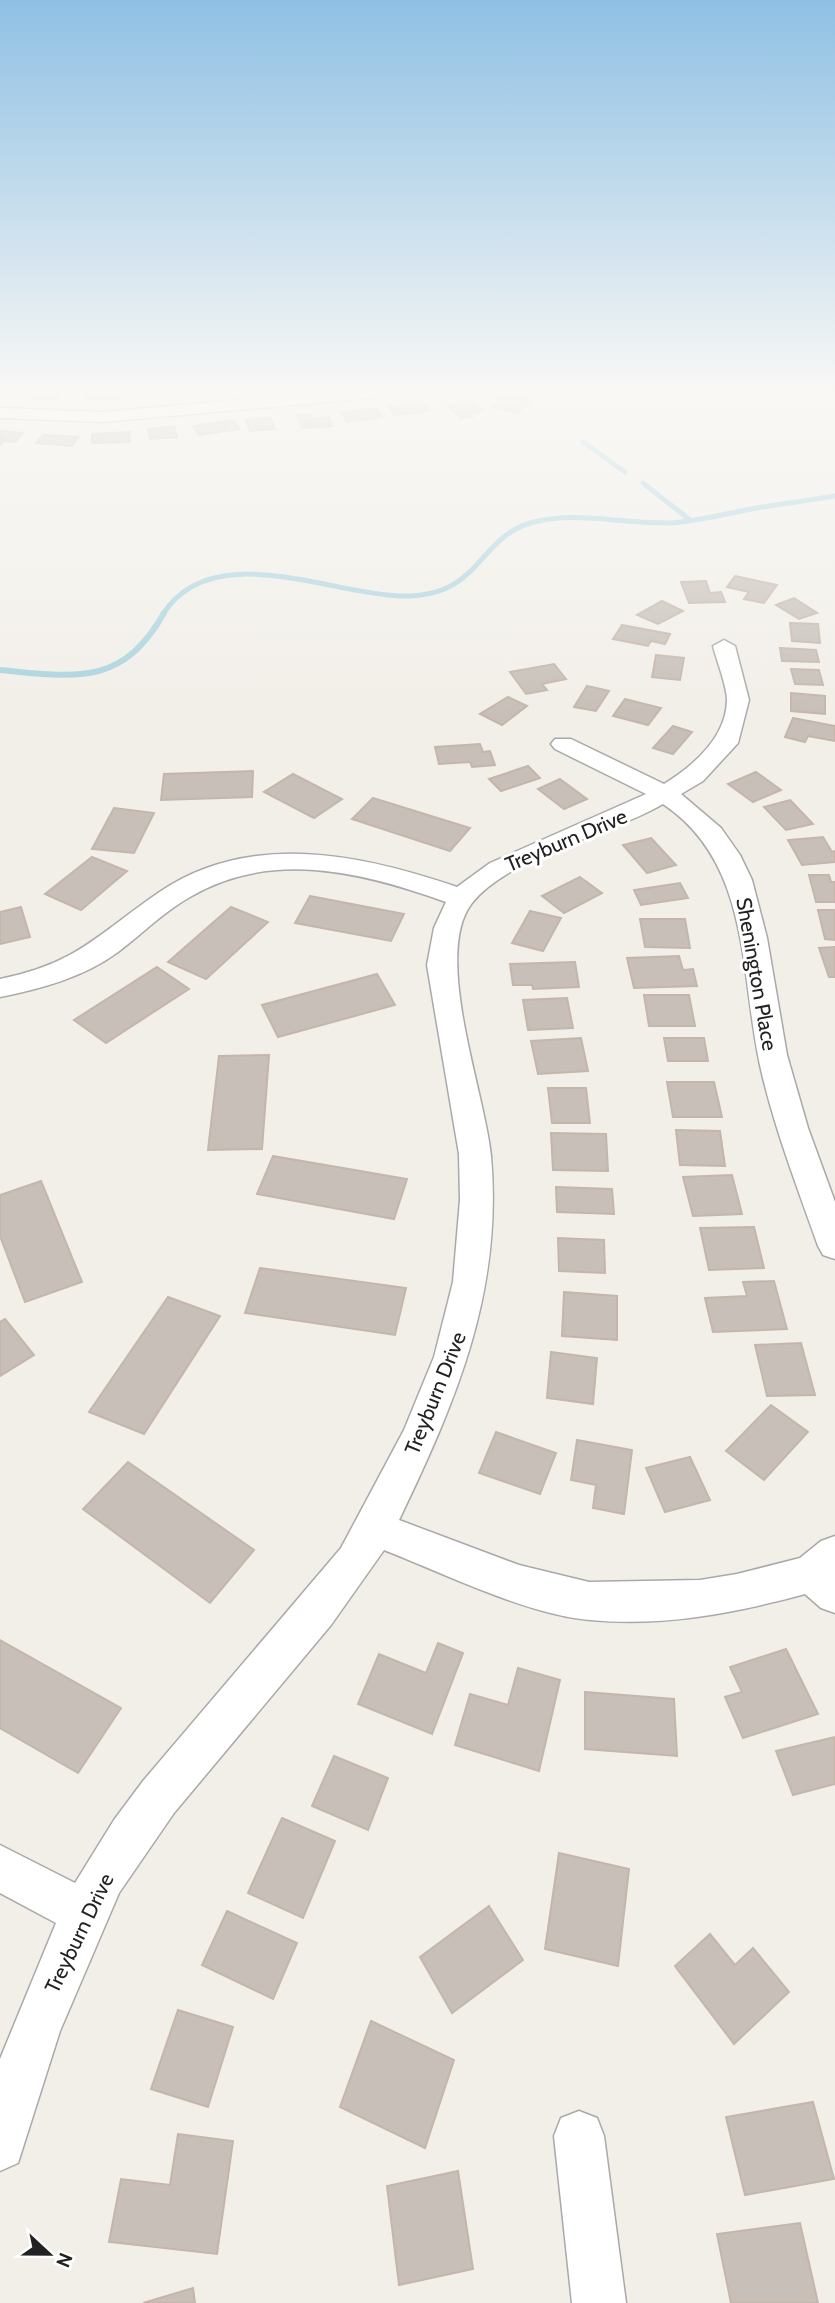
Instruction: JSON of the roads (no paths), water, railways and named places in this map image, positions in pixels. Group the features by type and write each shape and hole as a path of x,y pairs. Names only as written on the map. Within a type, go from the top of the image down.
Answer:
{"street":[{"name":"Treyburn Drive","path":"0,2145 9,2103 32,2035 84,1913 103,1877 135,1831 326,1599 375,1529 446,1377 470,1293 477,1185 475,1154 441,965 445,934 461,898 495,870 667,795 703,767 732,729 739,693 736,671 723,646"},
{"name":"Shenington Place","path":"563,744 667,795 691,812 714,834 734,866 749,917 772,1058 835,1247"},
{"path":"0,988 45,977 85,960 182,890 228,871 251,866 328,861 386,873 461,898"},
{"path":"375,1529 519,1584 589,1601 700,1598 827,1574"},
{"path":"0,1868 84,1913"},
{"path":"579,2136 599,2303"}],"waterway":[{"path":"660,496 690,520"},
{"path":"163,614 184,591 211,579 241,574 274,576 373,593 402,596 428,594 463,578 512,531 547,519 678,522 832,496"},
{"path":"0,670 74,675 95,672 114,665 131,654 148,637 164,613"}]}
